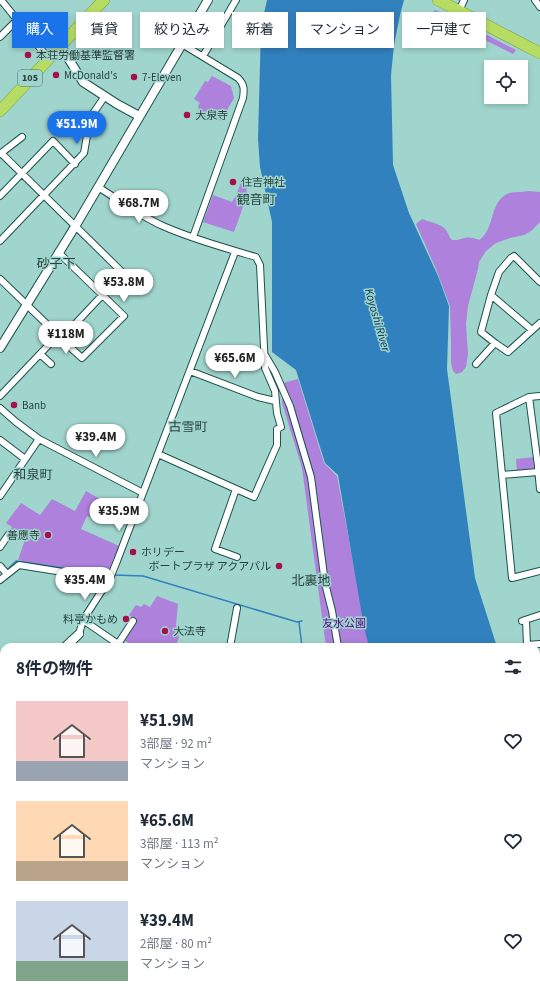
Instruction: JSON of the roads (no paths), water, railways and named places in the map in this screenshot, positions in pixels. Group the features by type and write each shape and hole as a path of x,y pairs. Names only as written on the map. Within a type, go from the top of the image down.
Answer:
{"highway":[{"name":"105","path":"68,37 104,0"},
{"path":"438,0 540,54"},
{"name":"105","path":"0,111 58,48"}],"street":[{"path":"1,0 12,13"},
{"path":"201,12 208,0"},
{"path":"203,56 236,0"},
{"path":"459,10 464,0"},
{"path":"535,0 540,7"},
{"path":"0,37 12,26"},
{"path":"40,48 49,59"},
{"path":"62,48 83,82 139,116"},
{"path":"0,348 76,225 180,48"},
{"path":"189,48 238,78 244,84 243,98 193,237"},
{"path":"0,241 84,154 90,118 105,96"},
{"path":"22,138 0,153 76,225 138,288"},
{"path":"0,196 53,141 75,164"},
{"path":"98,186 143,216 163,226 235,252 256,257 260,265 264,353 266,368 275,391 277,413 281,427 277,429 277,445 254,497 158,454"},
{"path":"58,252 102,294 124,316 82,358 61,339 102,294 124,273"},
{"path":"70,643 79,634 83,620 110,578 235,252"},
{"path":"540,282 514,256 511,258 499,272 481,332 495,344 508,352 540,323"},
{"path":"0,278 58,335 0,396"},
{"path":"491,295 532,330"},
{"path":"476,364 495,344"},
{"path":"264,353 275,372 290,406 311,477 325,583 332,611 337,643"},
{"path":"40,354 51,364"},
{"path":"190,371 258,397 276,401"},
{"path":"540,396 530,397 496,413 512,578 540,571"},
{"path":"530,397 540,488"},
{"path":"0,408 39,439 143,493"},
{"path":"0,496 39,439"},
{"path":"0,440 25,459"},
{"path":"502,475 539,468"},
{"path":"236,489 215,549 237,557"},
{"path":"0,547 9,534"},
{"path":"0,580 19,565 110,578"},
{"path":"0,566 7,574"},
{"path":"231,643 237,608"},
{"path":"528,643 524,621 540,615"},
{"path":"83,620 117,643"},
{"path":"119,643 133,621"}],"water":[{"name":"Koyoshi River","path":"267,0 404,0 394,45 394,12 296,12 296,48 394,48 391,75 393,165 409,213 438,276 449,306 447,369 475,578 496,643 368,643 338,475 325,463 296,370 272,352 272,222 260,167 258,139 260,48 288,48 288,12 264,12"}],"waterway":[{"path":"6,569 7,570 16,561 110,575"},
{"path":"114,575 143,576 297,622 302,621"},
{"path":"299,622 302,643"}],"place":[{"name":"本荘労働基準監督署","path":"28,55"},
{"name":"McDonald's","path":"56,75"},
{"name":"7-Eleven","path":"134,77"},
{"name":"大泉寺","path":"187,115"},
{"name":"住吉神社","path":"233,182"},
{"name":"Banb","path":"14,405"},
{"name":"善應寺","path":"48,535"},
{"name":"ホリデー","path":"133,552"},
{"name":"ボートプラザ アクアパル","path":"279,566"},
{"name":"料亭かもめ","path":"126,619"},
{"name":"大法寺","path":"165,631"}],"district":[{"name":"観音町","path":"256,200"},
{"name":"砂子下","path":"56,264"},
{"name":"古雪町","path":"188,427"},
{"name":"和泉町","path":"33,475"},
{"name":"北裏地","path":"311,581"}],"park label":[{"name":"友水公園","path":"344,623"}]}
